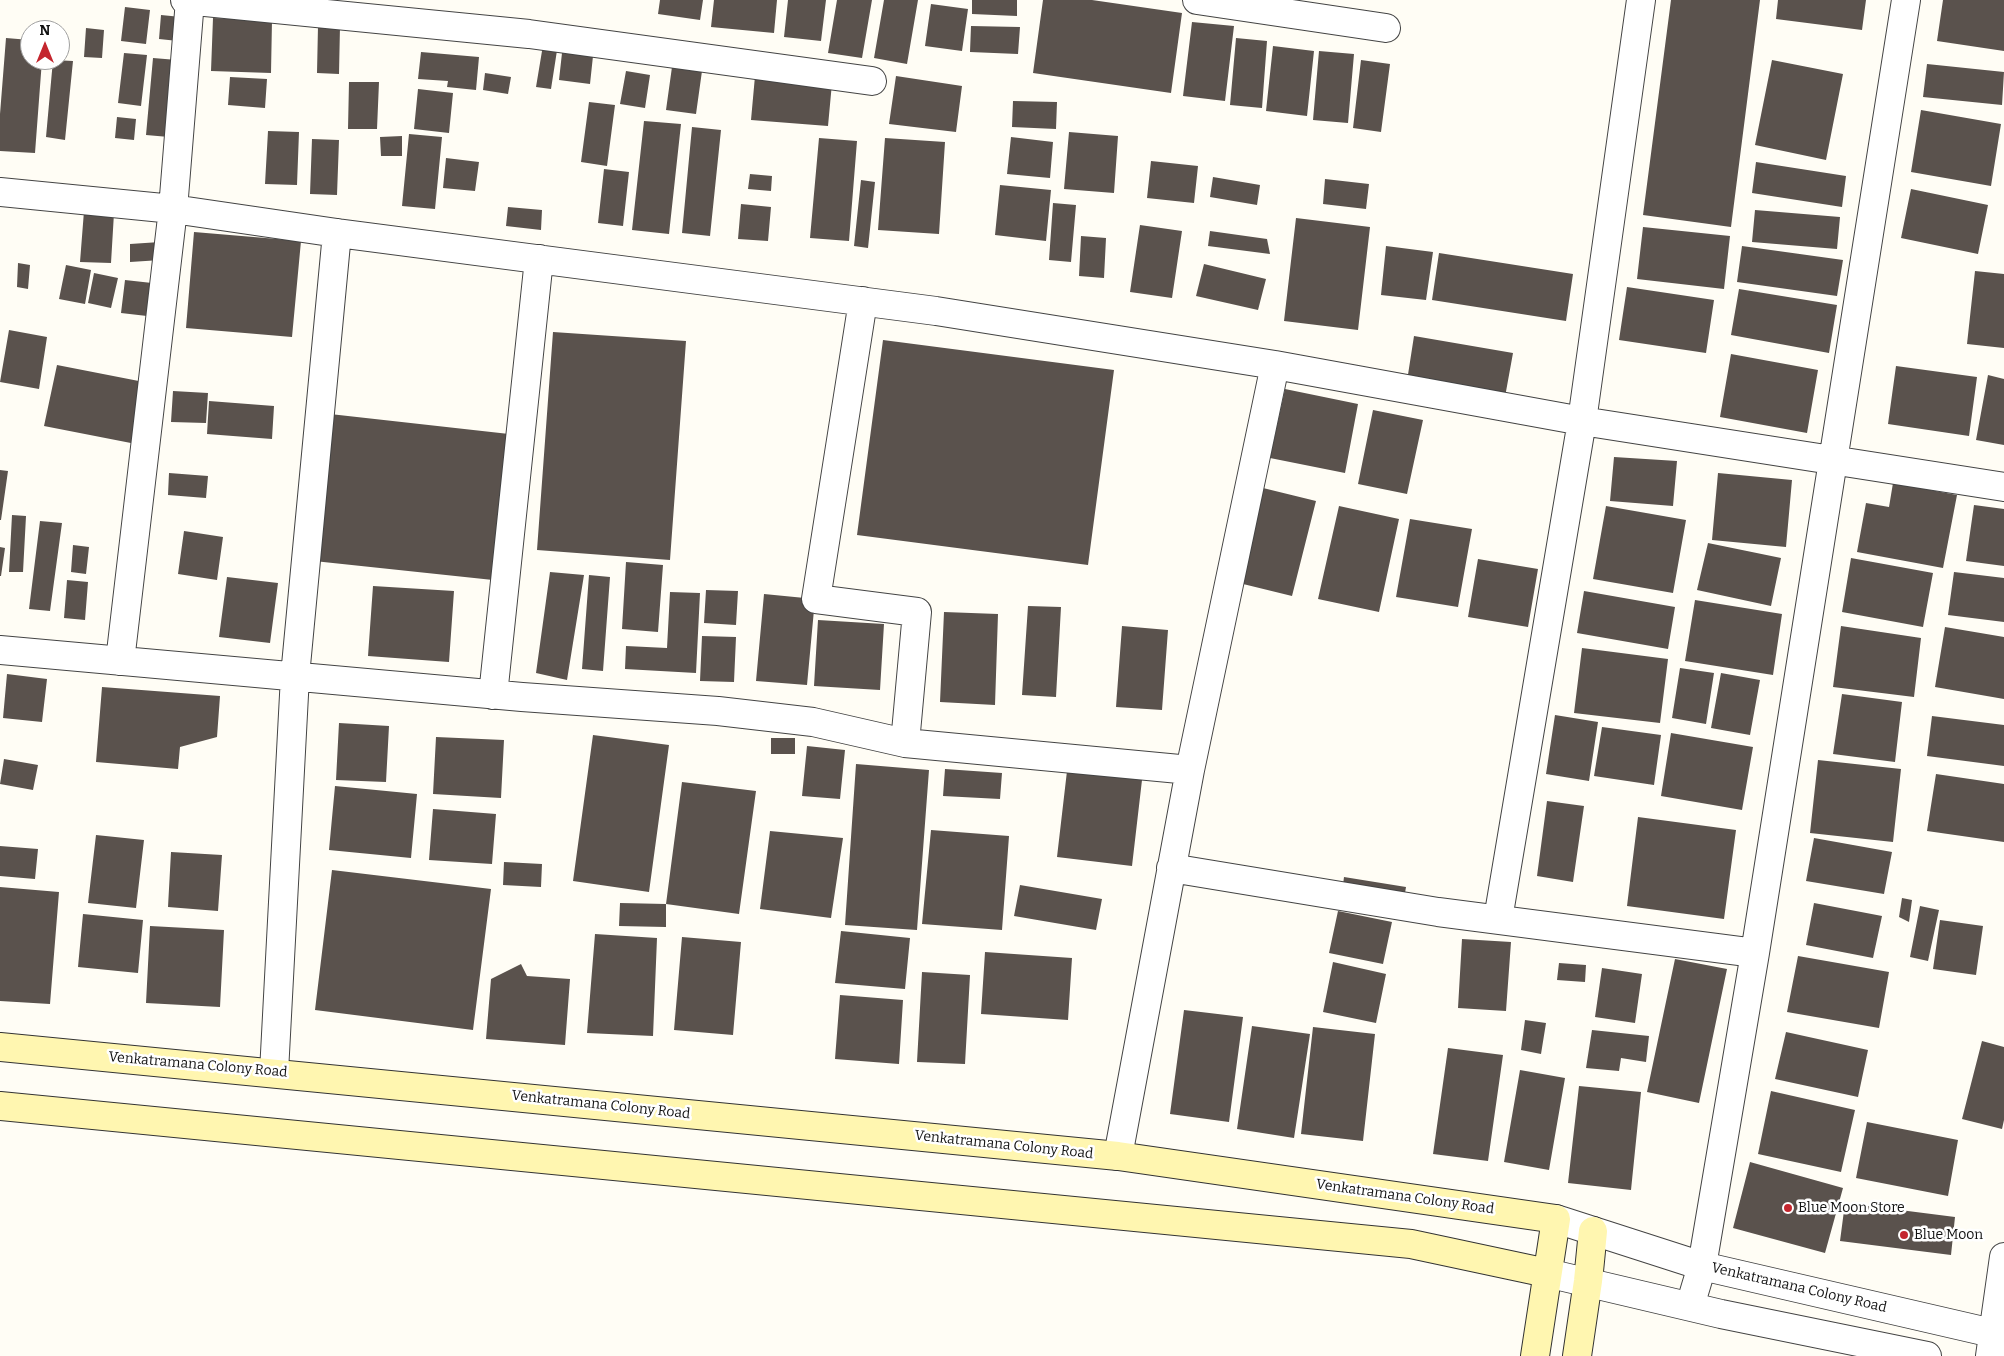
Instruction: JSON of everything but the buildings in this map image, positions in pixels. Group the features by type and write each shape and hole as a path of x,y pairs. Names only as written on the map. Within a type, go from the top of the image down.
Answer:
{"main road":[{"name":"Venkatramana Colony Road","path":"0,1047 274,1072 1118,1156 1556,1219"},
{"path":"0,1106 1411,1244 1547,1273"},
{"path":"1536,1356 1556,1219"},
{"path":"1577,1356 1593,1231"}],"street":[{"path":"185,0 529,34 872,81"},
{"path":"120,661 173,209 190,0"},
{"path":"1197,0 1386,28"},
{"path":"1498,919 1582,421 1641,0"},
{"path":"1690,1306 1702,1266 1755,953 1906,0"},
{"path":"0,192 173,209 337,233 863,301 1275,365 1582,421 2004,487"},
{"path":"274,1072 294,676 337,233"},
{"path":"494,695 539,259"},
{"path":"863,301 816,599 917,612 905,743"},
{"path":"1118,1156 1190,770 1275,365"},
{"path":"0,650 494,695 756,716 813,722 905,743 1190,770"},
{"path":"1171,868 1438,912 1755,953"},
{"name":"Venkatramana Colony Road","path":"1556,1219 1702,1266 1991,1344"},
{"path":"1991,1344 2004,1257"},
{"path":"1547,1273 1690,1306 1927,1356"}],"place":[{"name":"Blue Moon Store","path":"1788,1208"},
{"name":"Blue Moon","path":"1904,1235"}]}
